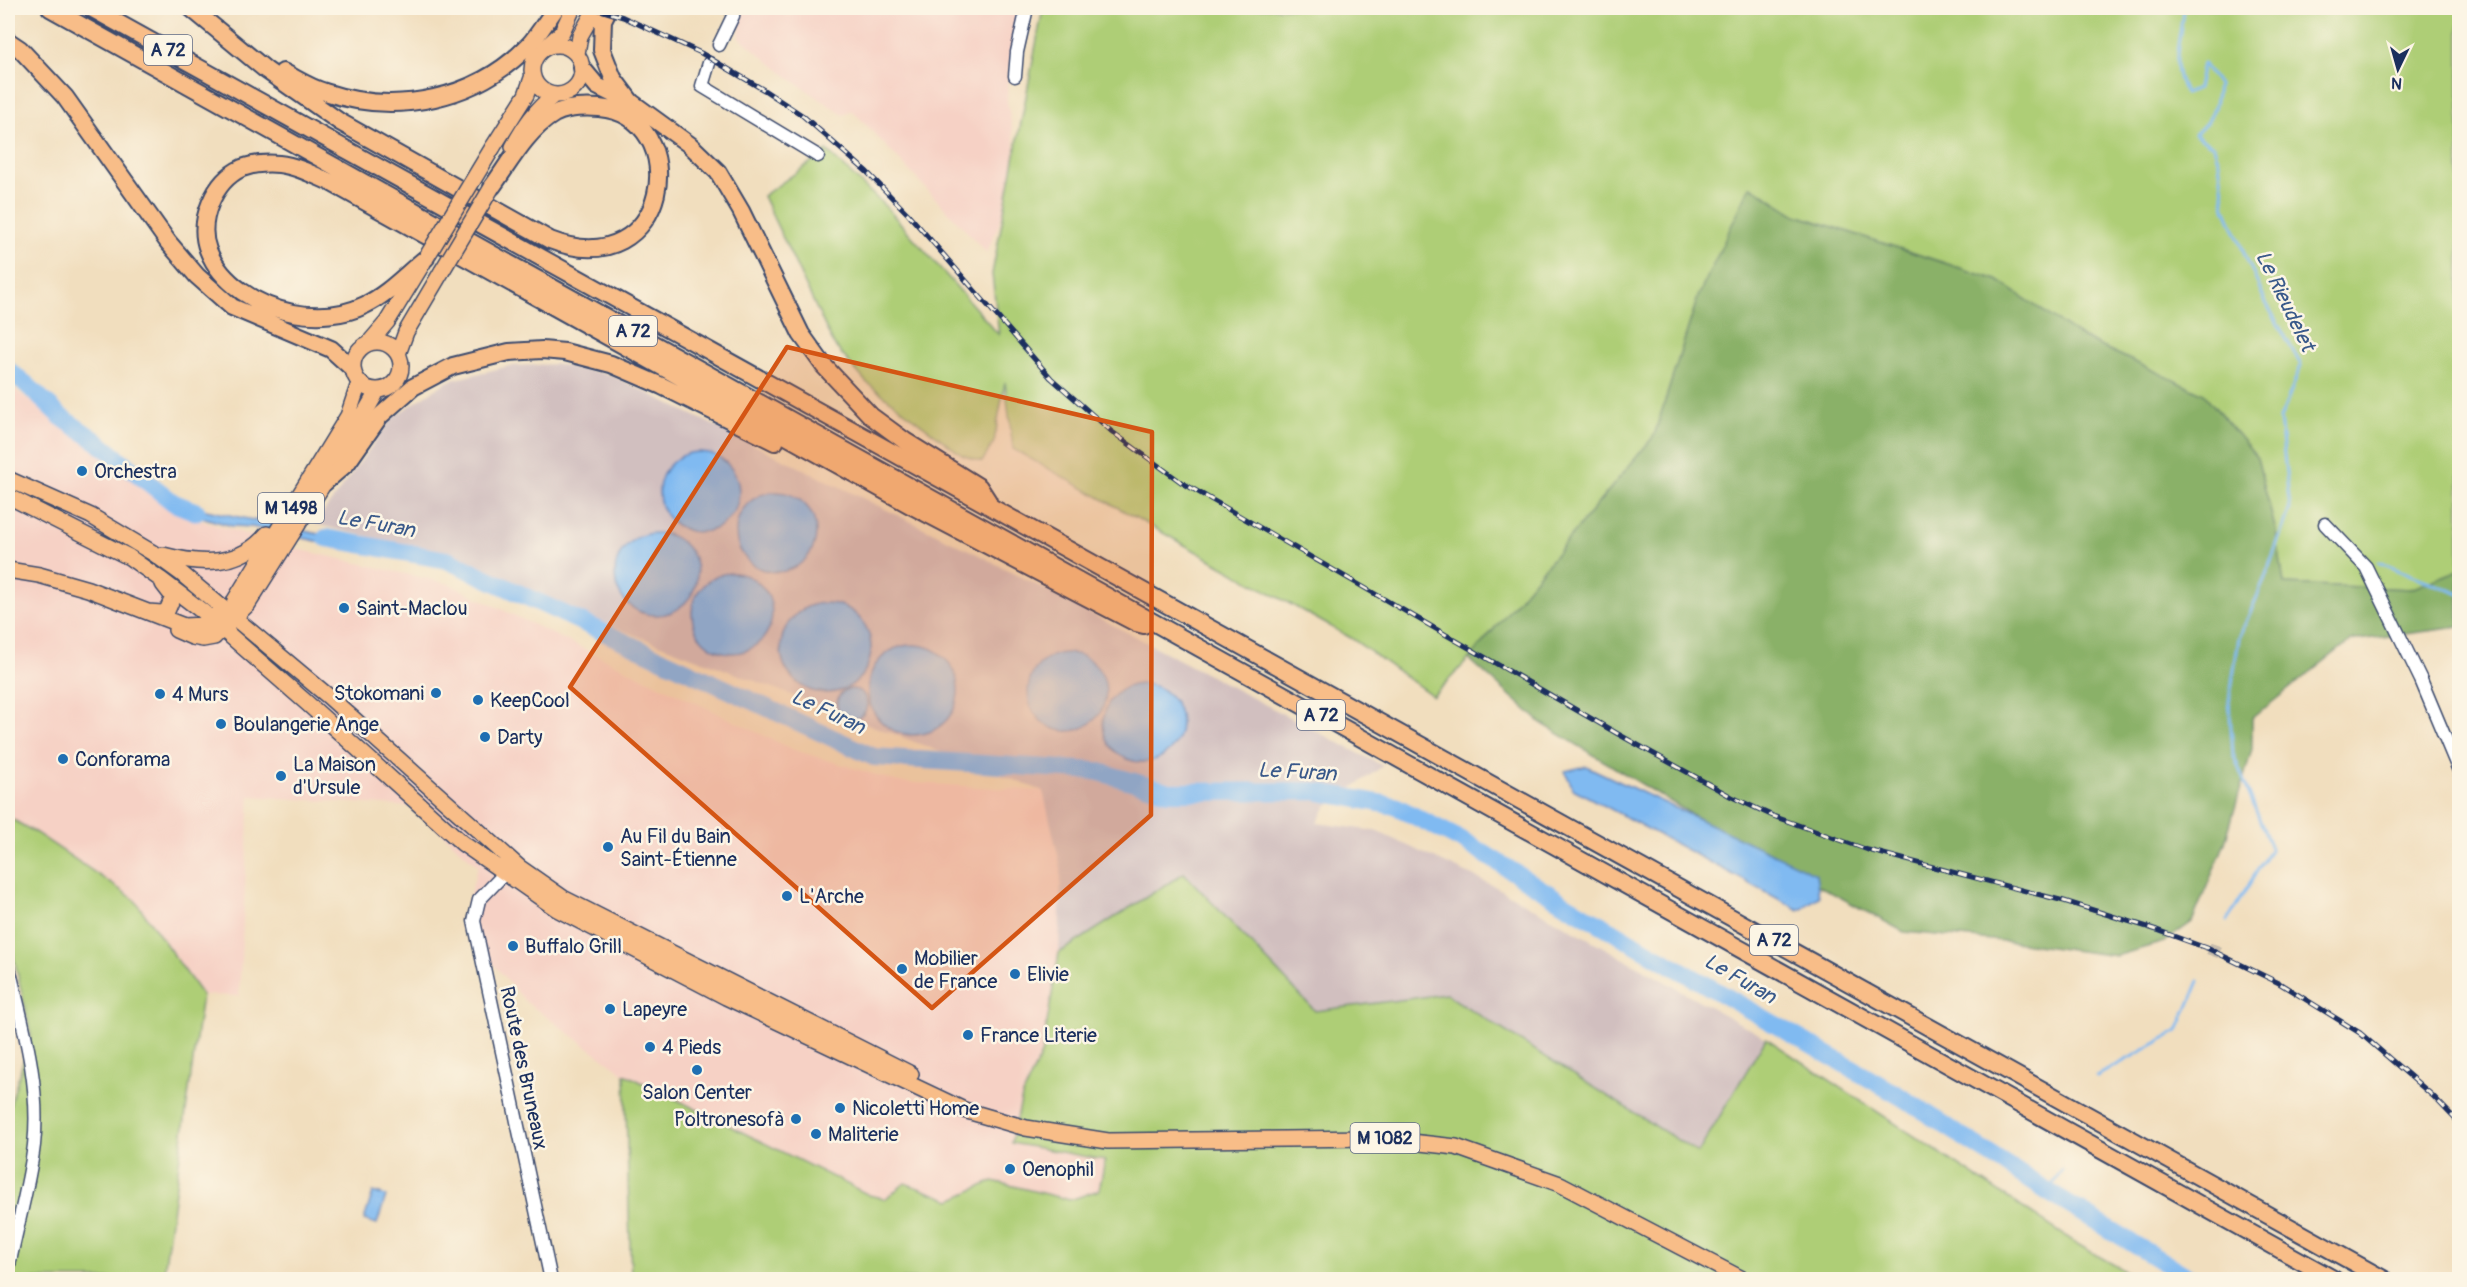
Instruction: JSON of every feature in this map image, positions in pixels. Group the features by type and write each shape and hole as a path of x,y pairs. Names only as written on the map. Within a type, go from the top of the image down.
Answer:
{"highway":[{"name":"A 72","path":"50,8 2335,1280"},
{"name":"A 72","path":"91,8 2385,1280"},
{"path":"191,8 266,70 340,122 549,240 568,247 589,249 610,245 630,236 648,218 657,195 659,172 654,153 645,134 630,119 608,109 580,107 555,113 535,129 492,187"},
{"path":"221,32 270,65 323,92 369,102 400,103 433,99 461,91 493,75 529,44 556,8"},
{"path":"609,8 603,20 602,50 613,78 631,102"},
{"path":"8,41 20,49 65,97 168,242 197,276 232,307 331,349 356,376"},
{"path":"580,61 597,86 631,102 690,145 718,172 741,211 801,334 824,366 871,417 979,487 991,507"},
{"path":"426,258 396,285 363,306 328,315 299,314 267,306 248,296 228,280 216,266 204,234 210,202 229,177 242,168 260,164 280,164 302,169 330,182 912,506 1136,623 1168,629"},
{"path":"324,483 347,463 380,416 413,387 433,375 479,358 508,352 542,350 592,358 632,372 881,494 912,506"}],"main road":[{"path":"369,343 389,344 398,354 401,367 398,379 386,388 378,390 366,388 356,376 357,352 369,343 387,322 526,95 532,78 534,58 562,32 573,8"},
{"path":"532,78 540,89 554,95 566,94 574,89 579,83 580,36 596,8"},
{"path":"547,46 565,45 580,61"},
{"path":"398,354 406,332 492,187 525,125 554,95"},
{"name":"M 1498","path":"224,619 348,416 356,376"},
{"name":"M 1498","path":"224,619 324,483 378,390"},
{"name":"M 1082","path":"8,479 91,516 153,553 462,843 557,909 726,997 964,1110 1026,1128 1108,1141 1375,1137 1456,1147 1560,1184 1744,1280"},
{"path":"8,496 129,557 224,619 255,623 274,651"},
{"path":"153,553 202,563 224,561 245,554 258,545 274,525 283,521"},
{"path":"8,570 39,575 88,589 142,612 183,634 203,639 224,619"},
{"path":"142,612 162,613 172,602 173,597 160,579"},
{"name":"M 1082","path":"224,619 274,651 520,868 563,898 999,1120"},
{"path":"437,820 449,805"}],"street":[{"path":"719,45 733,16 734,8"},
{"path":"1015,76 1017,52 1027,8"},
{"path":"709,63 702,86 818,156"},
{"path":"2325,524 2366,567 2421,680 2460,773"},
{"path":"505,873 520,868"},
{"name":"Route des Bruneaux","path":"505,873 479,900 474,921 551,1280"},
{"path":"8,963 28,1046 35,1100 34,1144 8,1271"}],"highlighted area":[{"path":"787,347 1152,432 1151,815 932,1008 570,687"}],"shaded area":[{"path":"741,8 1022,8 1009,68 1007,101 1020,172 987,253 853,111 843,115 789,78 739,37"},
{"path":"557,364 611,375 975,553 1383,766 1327,806 1317,823 1376,831 1494,886 1766,1038 1699,1153 1446,994 1315,1011 1184,873 1059,953 1061,868 1043,791 598,621 452,556 315,524 393,417 448,381 509,366"},
{"path":"8,384 182,515 297,549 449,584 794,750 899,782 1043,791 1061,868 1059,953 1042,1052 1022,1097 1011,1142 1105,1160 1100,1190 1070,1200 993,1181 951,1200 905,1183 885,1199 869,1195 625,1074 526,1002 461,927 478,866 414,807 250,796 239,996 202,995 134,899 36,833 8,817"}],"green space":[{"path":"1043,8 2459,8 2459,570 2411,589 2284,584 2276,532 2257,458 2204,394 2083,338 1997,280 1796,215 1751,186 1698,297 1654,436 1469,659 1433,696 1351,638 1013,449 1005,382 994,442 982,462 962,455 866,382 834,345 763,196 827,151 887,208 999,335 992,274"},
{"path":"1750,186 1796,215 1997,280 2083,338 2204,394 2257,458 2276,532 2284,584 2411,589 2459,570 2459,627 2350,641 2252,718 2252,749 2225,843 2192,922 2164,942 2116,956 2014,942 1904,932 1724,834 1541,723 1469,659 1654,436 1698,297"},
{"path":"8,817 36,833 134,899 202,995 163,1279 8,1279 8,1112 31,1035 8,931"},
{"path":"1184,873 1315,1011 1446,994 1698,1153 1766,1038 2079,1245 2139,1279 631,1279 625,1074 869,1195 885,1199 905,1183 951,1200 993,1181 1070,1200 1099,1190 1105,1160 1011,1143 1022,1097 1042,1052 1059,953"}],"water":[{"path":"699,452 714,455 727,464 736,477 739,492 736,507 727,520 714,529 699,532 684,529 671,520 662,507 659,492 662,477 671,464 684,455"},
{"path":"776,492 791,495 804,504 813,517 816,532 813,547 804,560 791,569 776,572 761,569 748,560 739,547 736,532 739,517 748,504 761,495"},
{"path":"175,501 192,507 351,541 353,549 252,527 232,526 187,513 172,506"},
{"path":"656,533 672,536 685,545 694,558 697,574 694,590 685,603 672,612 656,615 640,612 627,603 618,590 615,574 618,558 627,545 640,536"},
{"path":"724,573 740,573 761,584 772,605 772,621 761,642 740,653 724,653 710,647 698,635 692,621 692,605 698,591 710,579"},
{"path":"826,603 843,606 858,616 868,631 871,648 868,665 858,680 843,690 826,693 809,690 794,680 784,665 781,648 784,631 794,616 809,606"},
{"path":"913,645 930,649 945,658 954,673 958,690 954,707 945,722 930,731 913,735 896,731 881,722 872,707 868,690 872,673 881,658 896,649"},
{"path":"1067,653 1082,656 1095,664 1103,677 1106,692 1103,707 1095,720 1082,728 1067,731 1052,728 1039,720 1031,707 1028,692 1031,677 1039,664 1052,656"},
{"path":"1142,684 1157,687 1170,695 1178,708 1181,723 1178,738 1170,751 1157,759 1142,762 1127,759 1114,751 1106,738 1103,723 1106,708 1114,695 1127,687"},
{"path":"852,689 858,690 866,698 866,710 858,718 852,719 846,718 838,710 837,704 838,698 846,690"},
{"path":"1586,766 1816,874 1819,897 1799,910 1573,789 1565,771"},
{"path":"373,1192 386,1196 377,1224 364,1220"}],"waterway":[{"name":"Le Rieudelet","path":"2183,8 2177,61 2180,81 2185,93 2198,88 2203,63 2218,85 2213,112 2195,134 2214,147 2219,162 2225,208 2265,301 2301,365 2280,419 2290,508 2263,583 2239,638 2229,702 2233,754 2271,848 2227,921"},
{"name":"Le Furan","path":"8,370 61,417 95,440 174,503 197,512"},
{"name":"Le Furan","path":"326,538 447,560 874,757 1096,771 1169,792 1314,791 1395,806 1465,842 1567,905 1903,1098 2048,1192 2193,1280"},
{"path":"2378,562 2460,594"},
{"name":"Le Rieudelet","path":"2097,1076 2178,1031 2199,981"},
{"name":"Le Rieudelet","path":"2048,1192 2062,1170"}],"tunnel":[{"path":"2212,956 2218,940"}],"railway":[{"path":"594,8 623,17 701,53 802,115 867,172 908,214 1051,378 1111,431 1181,482 1618,734 1732,797 1773,816 1868,850 2064,901 2157,930 2209,949 2279,983 2360,1033 2433,1096 2460,1124"}],"place":[{"name":"Orchestra","path":"82,471"},
{"name":"Saint-Maclou","path":"344,608"},
{"name":"Stokomani","path":"436,693"},
{"name":"4 Murs","path":"160,694"},
{"name":"KeepCool","path":"478,700"},
{"name":"Boulangerie Ange","path":"221,724"},
{"name":"Darty","path":"485,737"},
{"name":"Conforama","path":"63,759"},
{"name":"La Maison d'Ursule","path":"281,776"},
{"name":"Au Fil du Bain Saint-Étienne","path":"608,847"},
{"name":"L'Arche","path":"787,896"},
{"name":"Buffalo Grill","path":"513,946"},
{"name":"Mobilier de France","path":"902,969"},
{"name":"Elivie","path":"1015,974"},
{"name":"Lapeyre","path":"610,1009"},
{"name":"France Literie","path":"968,1035"},
{"name":"4 Pieds","path":"650,1047"},
{"name":"Salon Center","path":"697,1070"},
{"name":"Nicoletti Home","path":"840,1108"},
{"name":"Poltronesofà","path":"796,1119"},
{"name":"Maliterie","path":"816,1134"},
{"name":"Oenophil","path":"1010,1169"}]}
